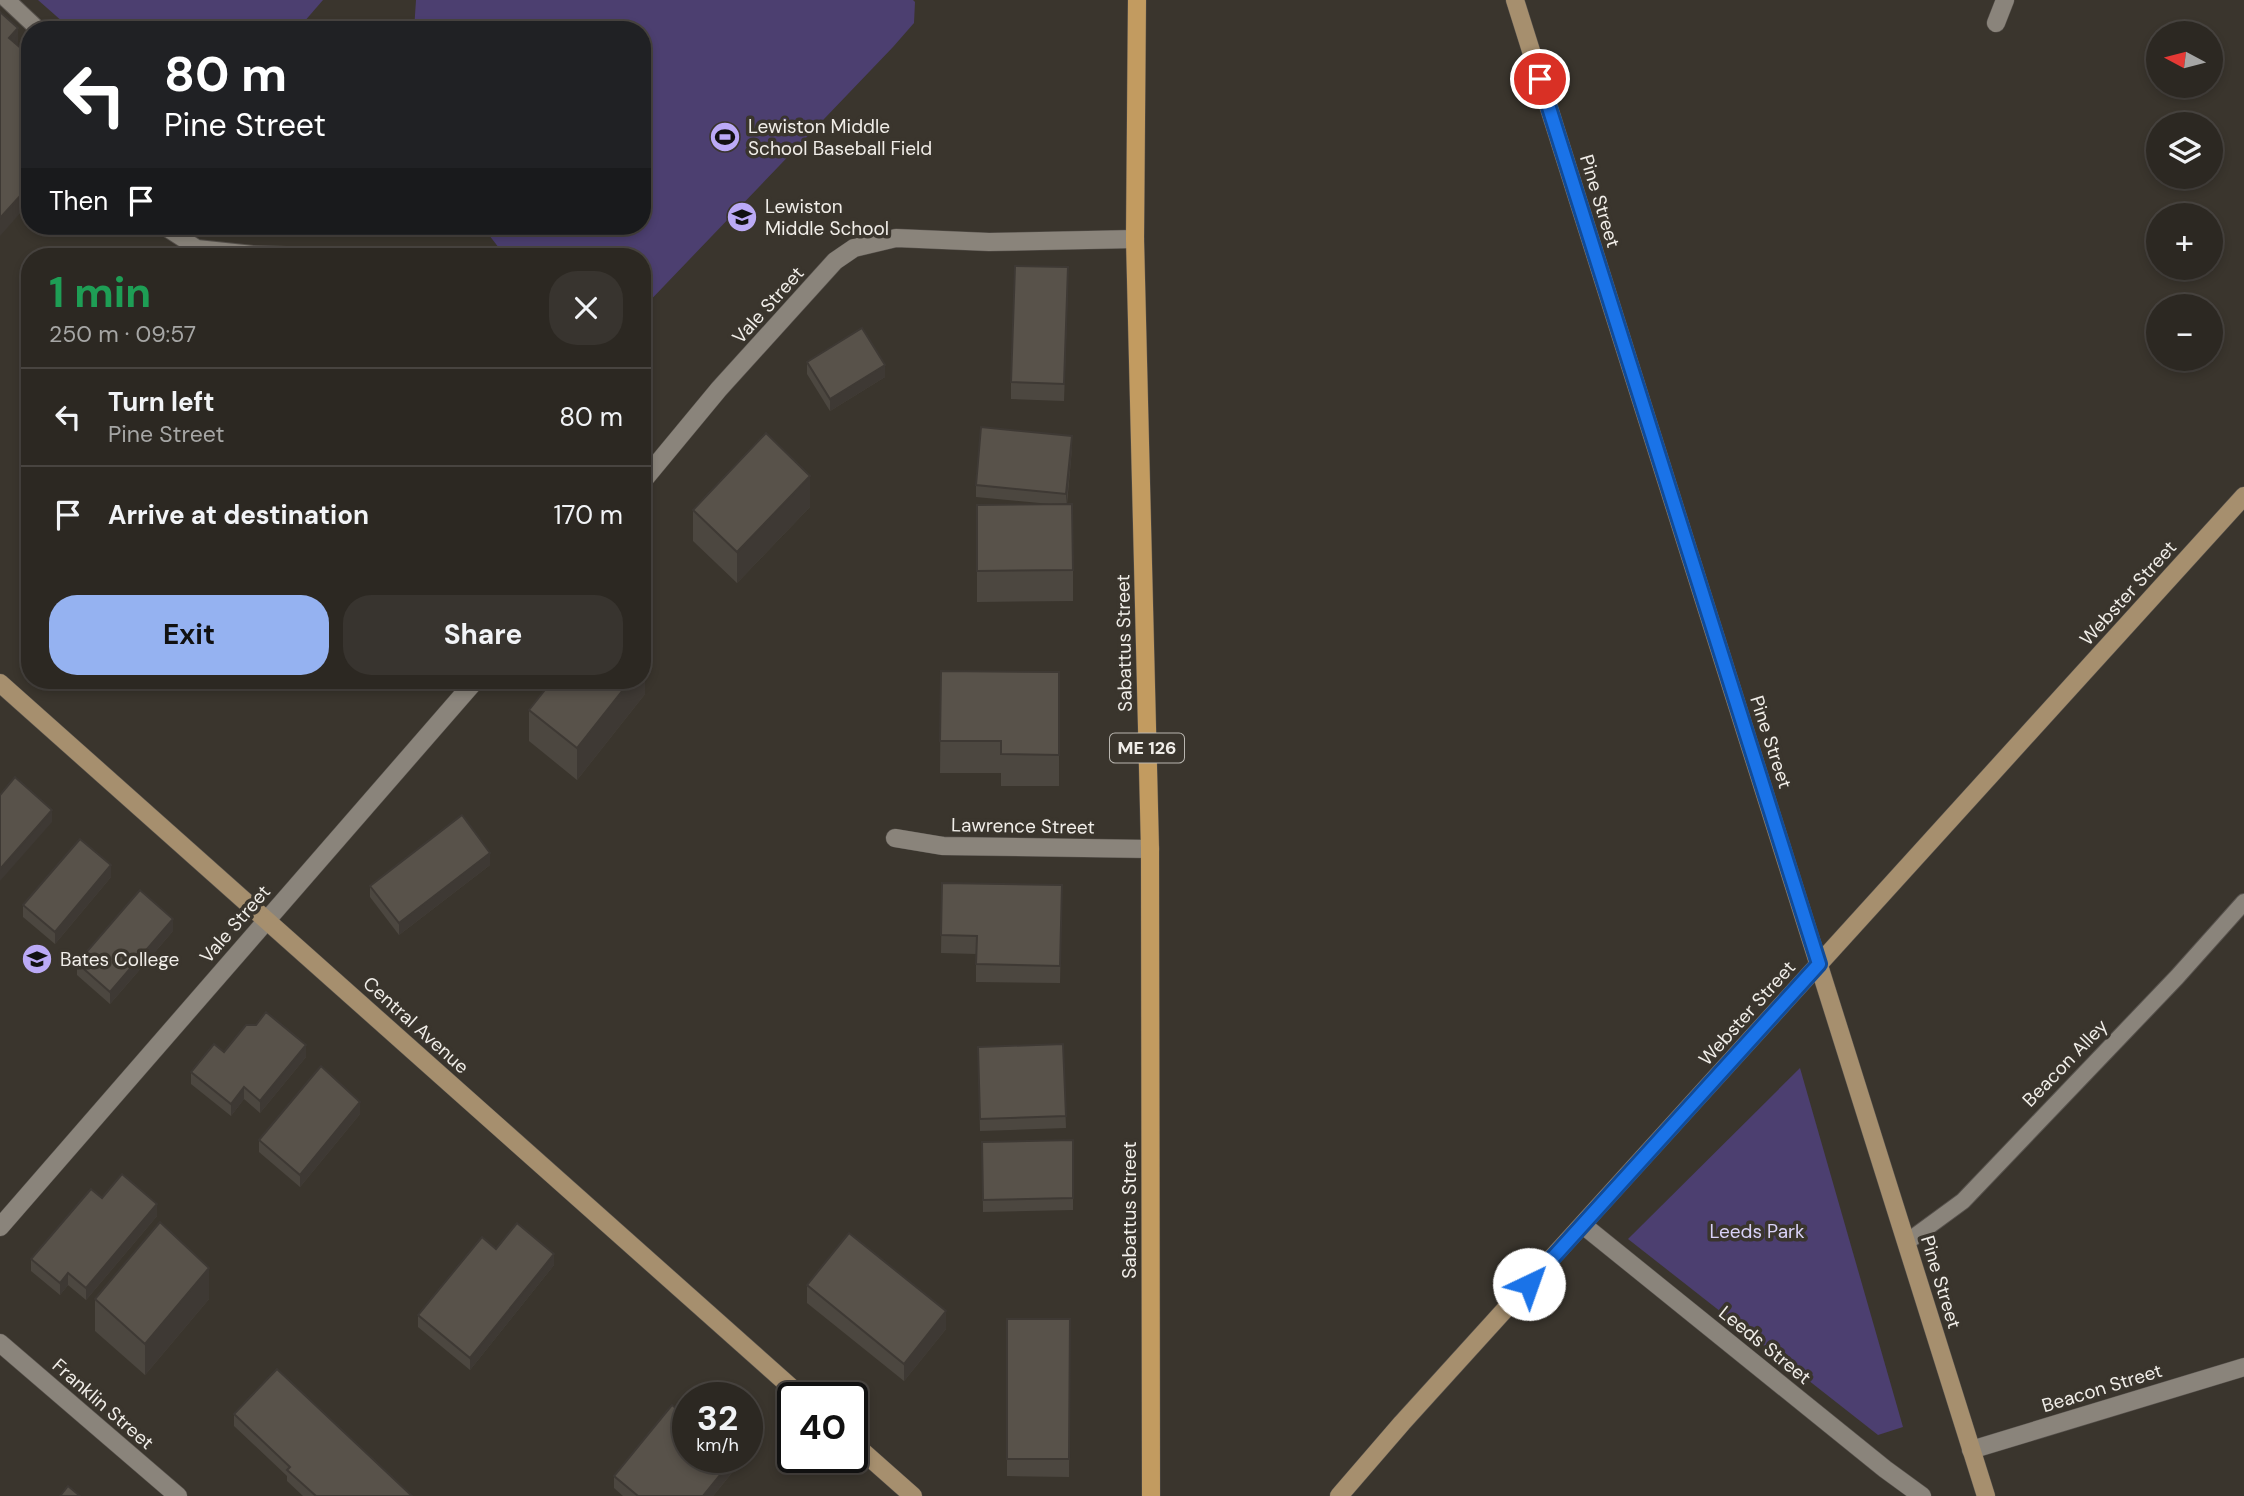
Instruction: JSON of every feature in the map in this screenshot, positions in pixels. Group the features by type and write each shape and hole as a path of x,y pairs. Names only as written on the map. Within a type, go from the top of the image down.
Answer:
{"main road":[{"name":"Sabattus Street","path":"1137,0 1135,239 1150,849 1151,1496"}],"street":[{"name":"Pine Street","path":"1515,0 1986,1496"},
{"path":"1996,23 2005,0"},
{"name":"Vale Street","path":"651,471 719,389 835,261 855,248 896,238 989,242 1135,239"},
{"name":"Webster Street","path":"1339,1496 1402,1423 2244,496"},
{"name":"Central Avenue","path":"0,683 785,1382"},
{"name":"Vale Street","path":"0,1227 468,689"},
{"name":"Lawrence Street","path":"895,838 943,846 1150,849"},
{"name":"Leeds Street","path":"1583,1225 1922,1496"},
{"name":"Franklin Street","path":"0,1343 178,1496"},
{"name":"Beacon Street","path":"1972,1450 2244,1367"},
{"path":"868,1456 913,1496"}],"lane":[{"path":"7,0 29,21"},
{"path":"177,235 198,248"},
{"name":"Beacon Alley","path":"1907,1242 1963,1201 2177,977 2244,902"}],"green space":[{"path":"38,0 323,0 305,21 62,21"},
{"name":"Lewiston Middle School Baseball Field","path":"416,0 915,2 914,23 893,47 651,300 651,248 499,248 489,235 651,235 651,21 415,21"},
{"name":"Leeds Park","path":"1800,1068 1903,1427 1878,1435 1628,1239"}],"building":[{"path":"0,12 18,28 9,38 21,48 21,195 0,218"},
{"path":"1015,266 1068,267 1064,384 1011,382"},
{"path":"862,328 885,365 830,399 807,362"},
{"path":"981,427 1072,436 1066,494 976,485"},
{"path":"766,433 810,476 737,552 693,510"},
{"path":"1072,504 1073,570 977,571 977,505"},
{"path":"941,671 1059,672 1059,755 1001,754 1001,741 940,741"},
{"path":"546,689 624,689 577,748 529,710"},
{"path":"15,777 52,810 0,869 0,795"},
{"path":"462,815 490,853 399,923 370,886"},
{"path":"80,839 111,865 55,932 23,905"},
{"path":"942,883 1062,885 1060,966 976,964 977,936 941,935"},
{"path":"140,890 173,919 110,992 77,963"},
{"path":"266,1012 306,1045 260,1101 244,1087 231,1104 191,1072 214,1044 224,1052 246,1025 256,1025"},
{"path":"1063,1044 1066,1116 980,1119 978,1047"},
{"path":"321,1066 360,1102 300,1175 259,1140"},
{"path":"1073,1140 1073,1198 983,1200 982,1142"},
{"path":"122,1174 157,1204 86,1288 68,1273 60,1283 31,1259 91,1189 102,1198"},
{"path":"160,1222 209,1268 145,1344 95,1299"},
{"path":"517,1223 554,1254 470,1358 418,1315 482,1237 496,1249"},
{"path":"849,1233 946,1311 904,1364 807,1285"},
{"path":"1007,1319 1070,1319 1069,1459 1007,1459"},
{"path":"277,1369 412,1496 316,1496 287,1470 290,1467 234,1414"},
{"path":"672,1405 672,1473 722,1473 703,1496 638,1496 614,1476"},
{"path":"68,1486 80,1496 60,1496"}],"place":[{"name":"Lewiston Middle School Baseball Field","path":"725,137"},
{"name":"Lewiston Middle School","path":"742,217"},
{"name":"Bates College","path":"37,959"}],"route":[{"path":"1529,1284 1819,964 1540,79"}]}
